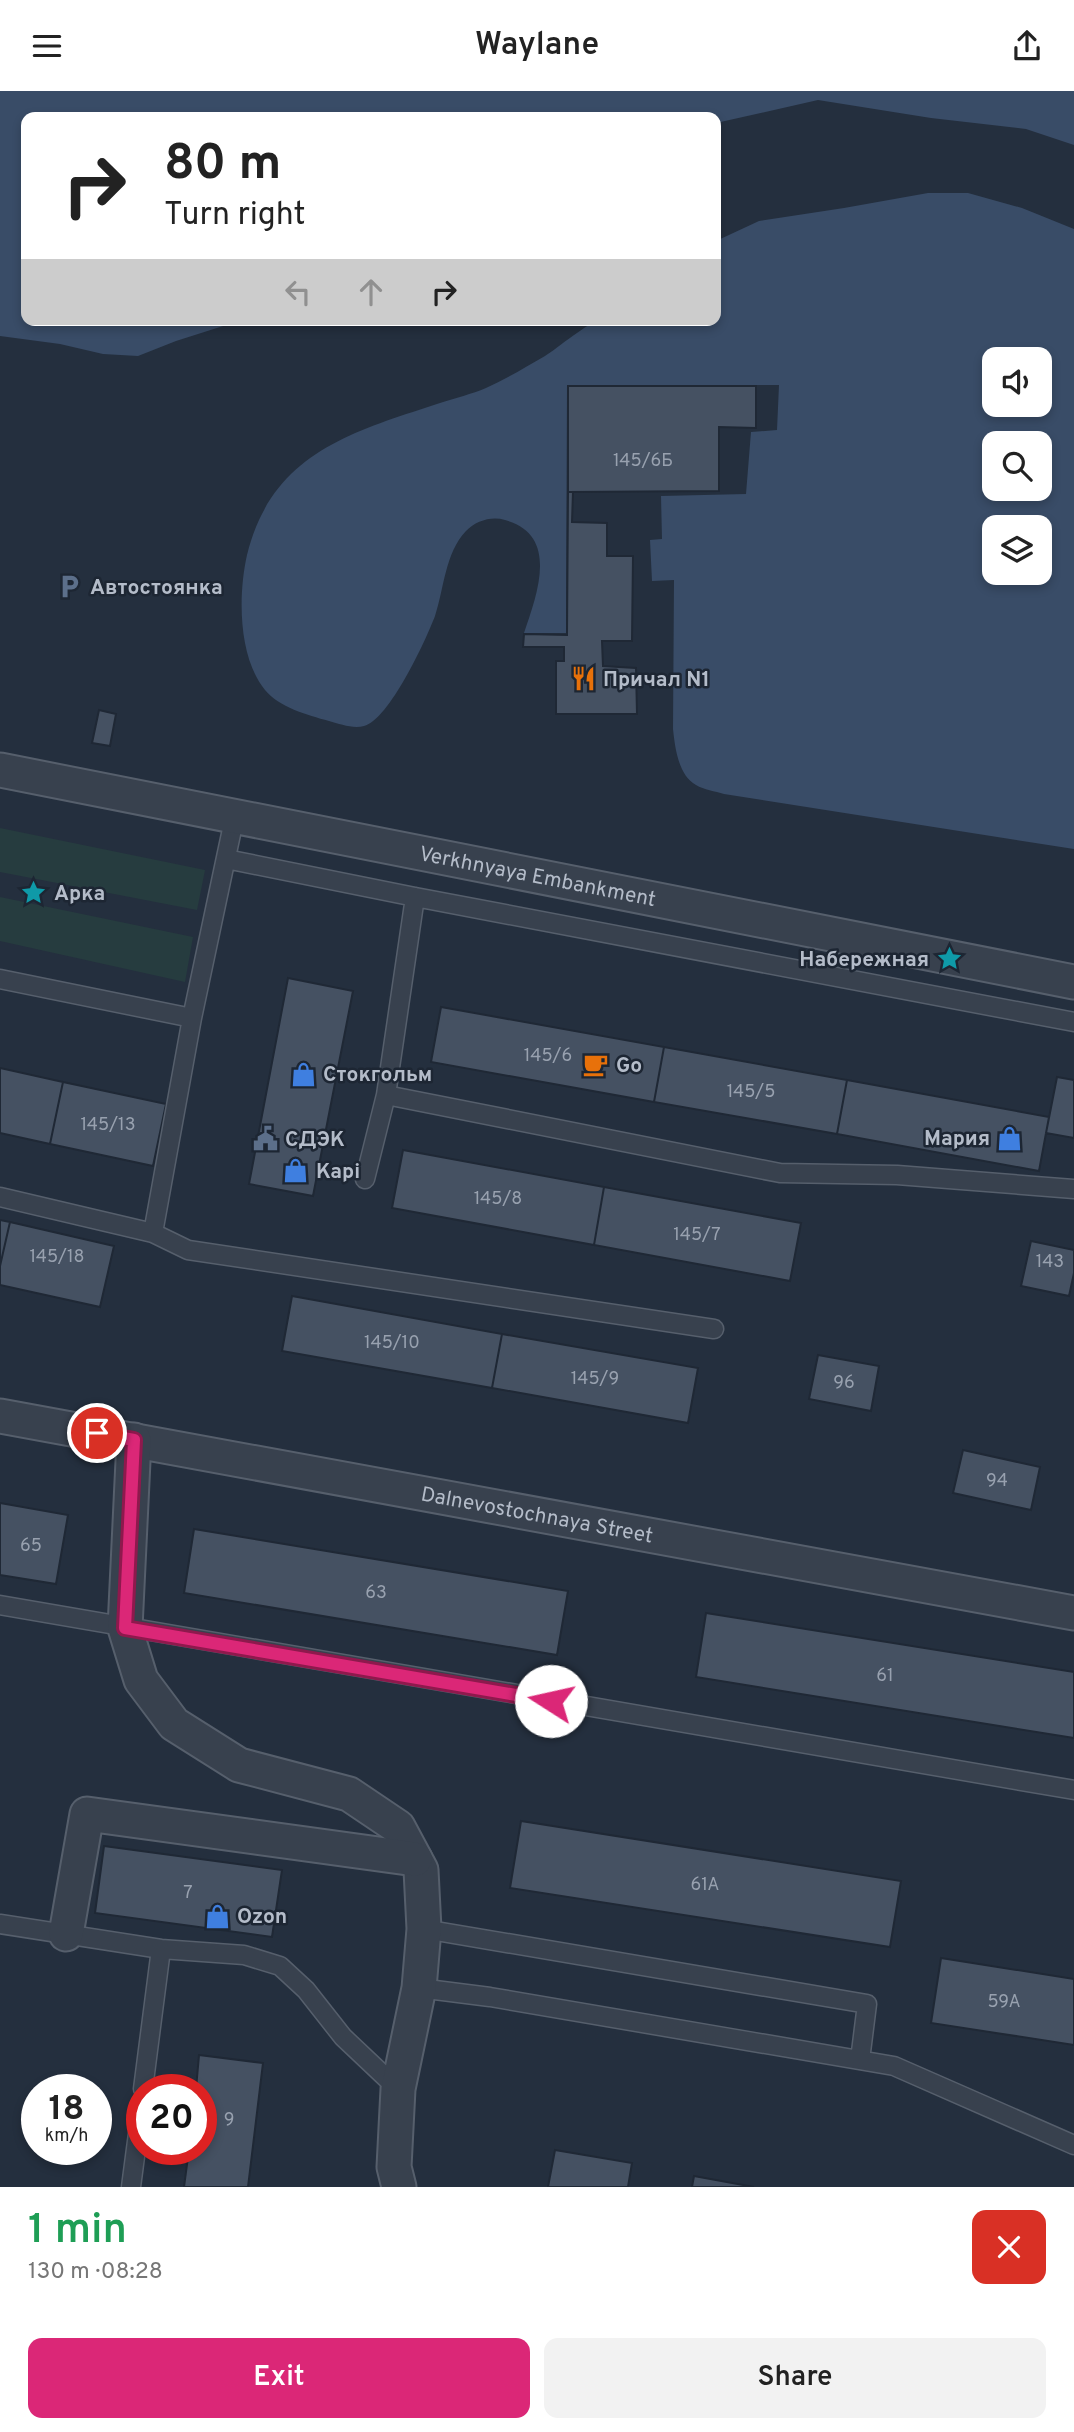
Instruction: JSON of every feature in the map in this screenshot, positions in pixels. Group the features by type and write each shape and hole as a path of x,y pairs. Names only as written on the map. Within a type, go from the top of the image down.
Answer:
{"street":[{"name":"Verkhnyaya Embankment","path":"0,770 1074,982"},
{"name":"Dalnevostochnaya Street","path":"0,1416 1074,1612"},
{"path":"134,1440 125,1628 141,1680 174,1724 239,1765 349,1794 398,1827 421,1870 424,1929 419,1988 398,2089 394,2167 399,2187"},
{"path":"66,1934 87,1814 415,1859"}],"lane":[{"path":"153,1233 192,1018 235,815"},
{"path":"226,859 1074,1022"},
{"path":"365,1179 386,1094 415,897"},
{"path":"0,979 192,1018"},
{"path":"386,1094 780,1173 897,1175 1074,1189"},
{"path":"0,1197 153,1233 188,1250 714,1329"},
{"path":"0,1605 1074,1790"},
{"path":"0,1924 161,1949 244,1955 280,1966 306,1990 344,2037 398,2089"},
{"path":"424,1929 867,2004 860,2060"},
{"path":"146,2074 161,1949"},
{"path":"419,1988 490,1997 894,2066 1074,2145"},
{"path":"131,2187 134,2165"}],"green space":[{"path":"0,828 205,870 197,910 0,872"},
{"path":"0,897 193,937 185,982 0,941"}],"water":[{"path":"0,91 1074,91 1074,145 1026,129 931,118 818,100 721,122 721,112 21,112 21,326 223,326 138,356 103,354 60,344 0,336"},
{"path":"928,193 968,193 1022,208 1074,229 1074,849 724,794 699,787 685,775 678,760 673,729 674,580 652,581 650,540 662,539 661,496 746,494 751,432 777,430 779,385 567,385 566,633 524,633 538,584 539,552 533,539 522,528 505,520 489,519 470,527 459,540 449,560 435,616 424,642 406,678 374,721 364,726 351,727 294,710 271,696 256,676 245,643 243,625 242,588 247,555 259,520 275,492 296,470 347,437 475,392 516,373 588,326 721,326 721,239 759,221"}],"building":[{"path":"568,386 756,386 756,428 719,427 719,491 568,492"},
{"path":"568,492 573,492 572,522 607,523 607,556 633,556 632,641 602,641 603,666 636,668 637,714 556,714 556,661 564,661 564,647 523,647 524,634 567,635"},
{"path":"99,710 116,714 110,746 92,743"},
{"path":"288,978 353,991 313,1196 249,1184"},
{"path":"441,1007 664,1047 654,1102 431,1062"},
{"path":"664,1047 847,1080 837,1134 654,1102"},
{"path":"0,1068 63,1082 50,1144 0,1133"},
{"path":"1057,1077 1074,1080 1074,1138 1046,1133"},
{"path":"847,1080 1049,1117 1039,1171 837,1134"},
{"path":"63,1082 166,1104 153,1166 50,1144"},
{"path":"403,1150 604,1187 594,1245 392,1208"},
{"path":"604,1187 801,1223 790,1281 594,1245"},
{"path":"0,1220 10,1222 0,1266"},
{"path":"10,1222 114,1246 100,1307 0,1285 0,1266"},
{"path":"1031,1241 1074,1250 1074,1273 1069,1296 1021,1286"},
{"path":"292,1296 502,1334 492,1388 282,1351"},
{"path":"502,1334 698,1368 688,1423 492,1388"},
{"path":"818,1355 879,1366 871,1411 809,1399"},
{"path":"963,1450 1040,1467 1031,1510 953,1493"},
{"path":"0,1503 68,1515 56,1584 0,1575"},
{"path":"194,1529 568,1591 557,1655 184,1593"},
{"path":"706,1613 1074,1672 1074,1738 696,1677"},
{"path":"521,1821 901,1881 890,1947 510,1888"},
{"path":"104,1846 282,1870 272,1937 95,1913"},
{"path":"941,1958 1074,1979 1074,2045 931,2023"},
{"path":"199,2055 263,2063 248,2187 184,2187 187,2165 217,2165 217,2074 197,2074"},
{"path":"555,2150 632,2163 628,2187 548,2187"},
{"path":"694,2176 754,2187 692,2187"}],"place":[{"name":"Автостоянка","path":"70,587"},
{"name":"Причал N1","path":"583,679"},
{"name":"Арка","path":"34,893"},
{"name":"Набережная","path":"949,959"},
{"name":"Go","path":"596,1065"},
{"name":"Стокгольм","path":"303,1074"},
{"name":"Мария","path":"1010,1138"},
{"name":"СДЭК","path":"265,1139"},
{"name":"Kapi","path":"296,1171"},
{"name":"Ozon","path":"217,1916"}],"route":[{"path":"97,1433 134,1440 125,1628 551,1701"}]}
